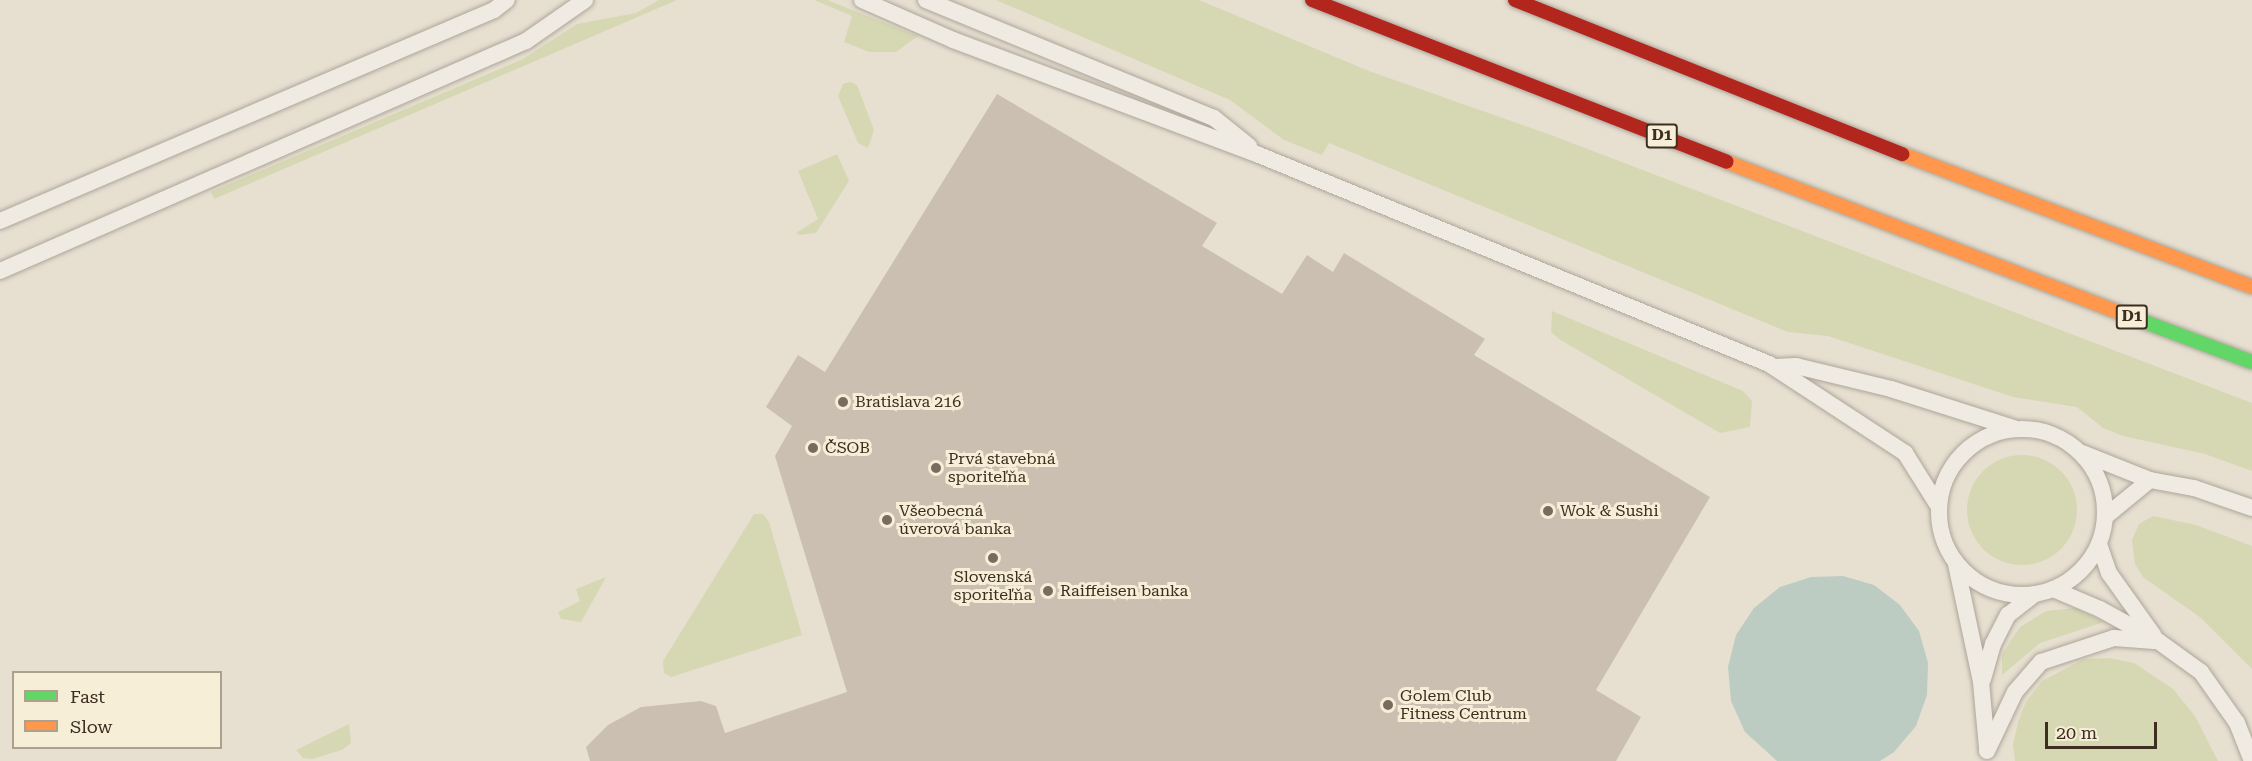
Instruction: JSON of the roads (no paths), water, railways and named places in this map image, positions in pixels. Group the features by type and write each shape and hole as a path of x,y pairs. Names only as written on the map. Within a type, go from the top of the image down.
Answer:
{"highway":[{"name":"D1","path":"1312,0 2252,362"},
{"path":"1515,0 2038,208 2252,286"}],"lane":[{"path":"0,221 494,10 507,0"},
{"path":"0,271 526,41 585,0"},
{"path":"862,0 953,40 1259,155 1775,367 1905,453 1940,507"},
{"path":"926,0 1214,118 1259,155"},
{"path":"1775,367 1796,366 1891,389 2015,429 2051,433 2081,452 2150,480 2194,488 2252,508"},
{"path":"2015,429 1984,438 1959,458 1943,486 1940,507 1944,541 1956,562 1970,576 1992,590 2035,594 2053,589 2081,571 2099,544 2106,516 2097,474 2081,452"},
{"path":"2106,516 2150,480"},
{"path":"2099,544 2109,573 2158,641"},
{"path":"1956,562 1982,682 1988,756"},
{"path":"2053,589 2100,609 2158,641 2201,672 2237,723 2252,760"},
{"path":"1982,682 1993,644 2008,615 2035,594"},
{"path":"1988,756 2015,692 2041,662 2114,638 2158,641"}],"place":[{"name":"Bratislava 216","path":"843,402"},
{"name":"ČSOB","path":"813,448"},
{"name":"Prvá stavebná sporiteľňa","path":"936,468"},
{"name":"Wok & Sushi","path":"1548,511"},
{"name":"Všeobecná úverová banka","path":"887,520"},
{"name":"Slovenská sporiteľňa","path":"993,558"},
{"name":"Raiffeisen banka","path":"1048,591"},
{"name":"Golem Club Fitness Centrum","path":"1388,705"}]}
